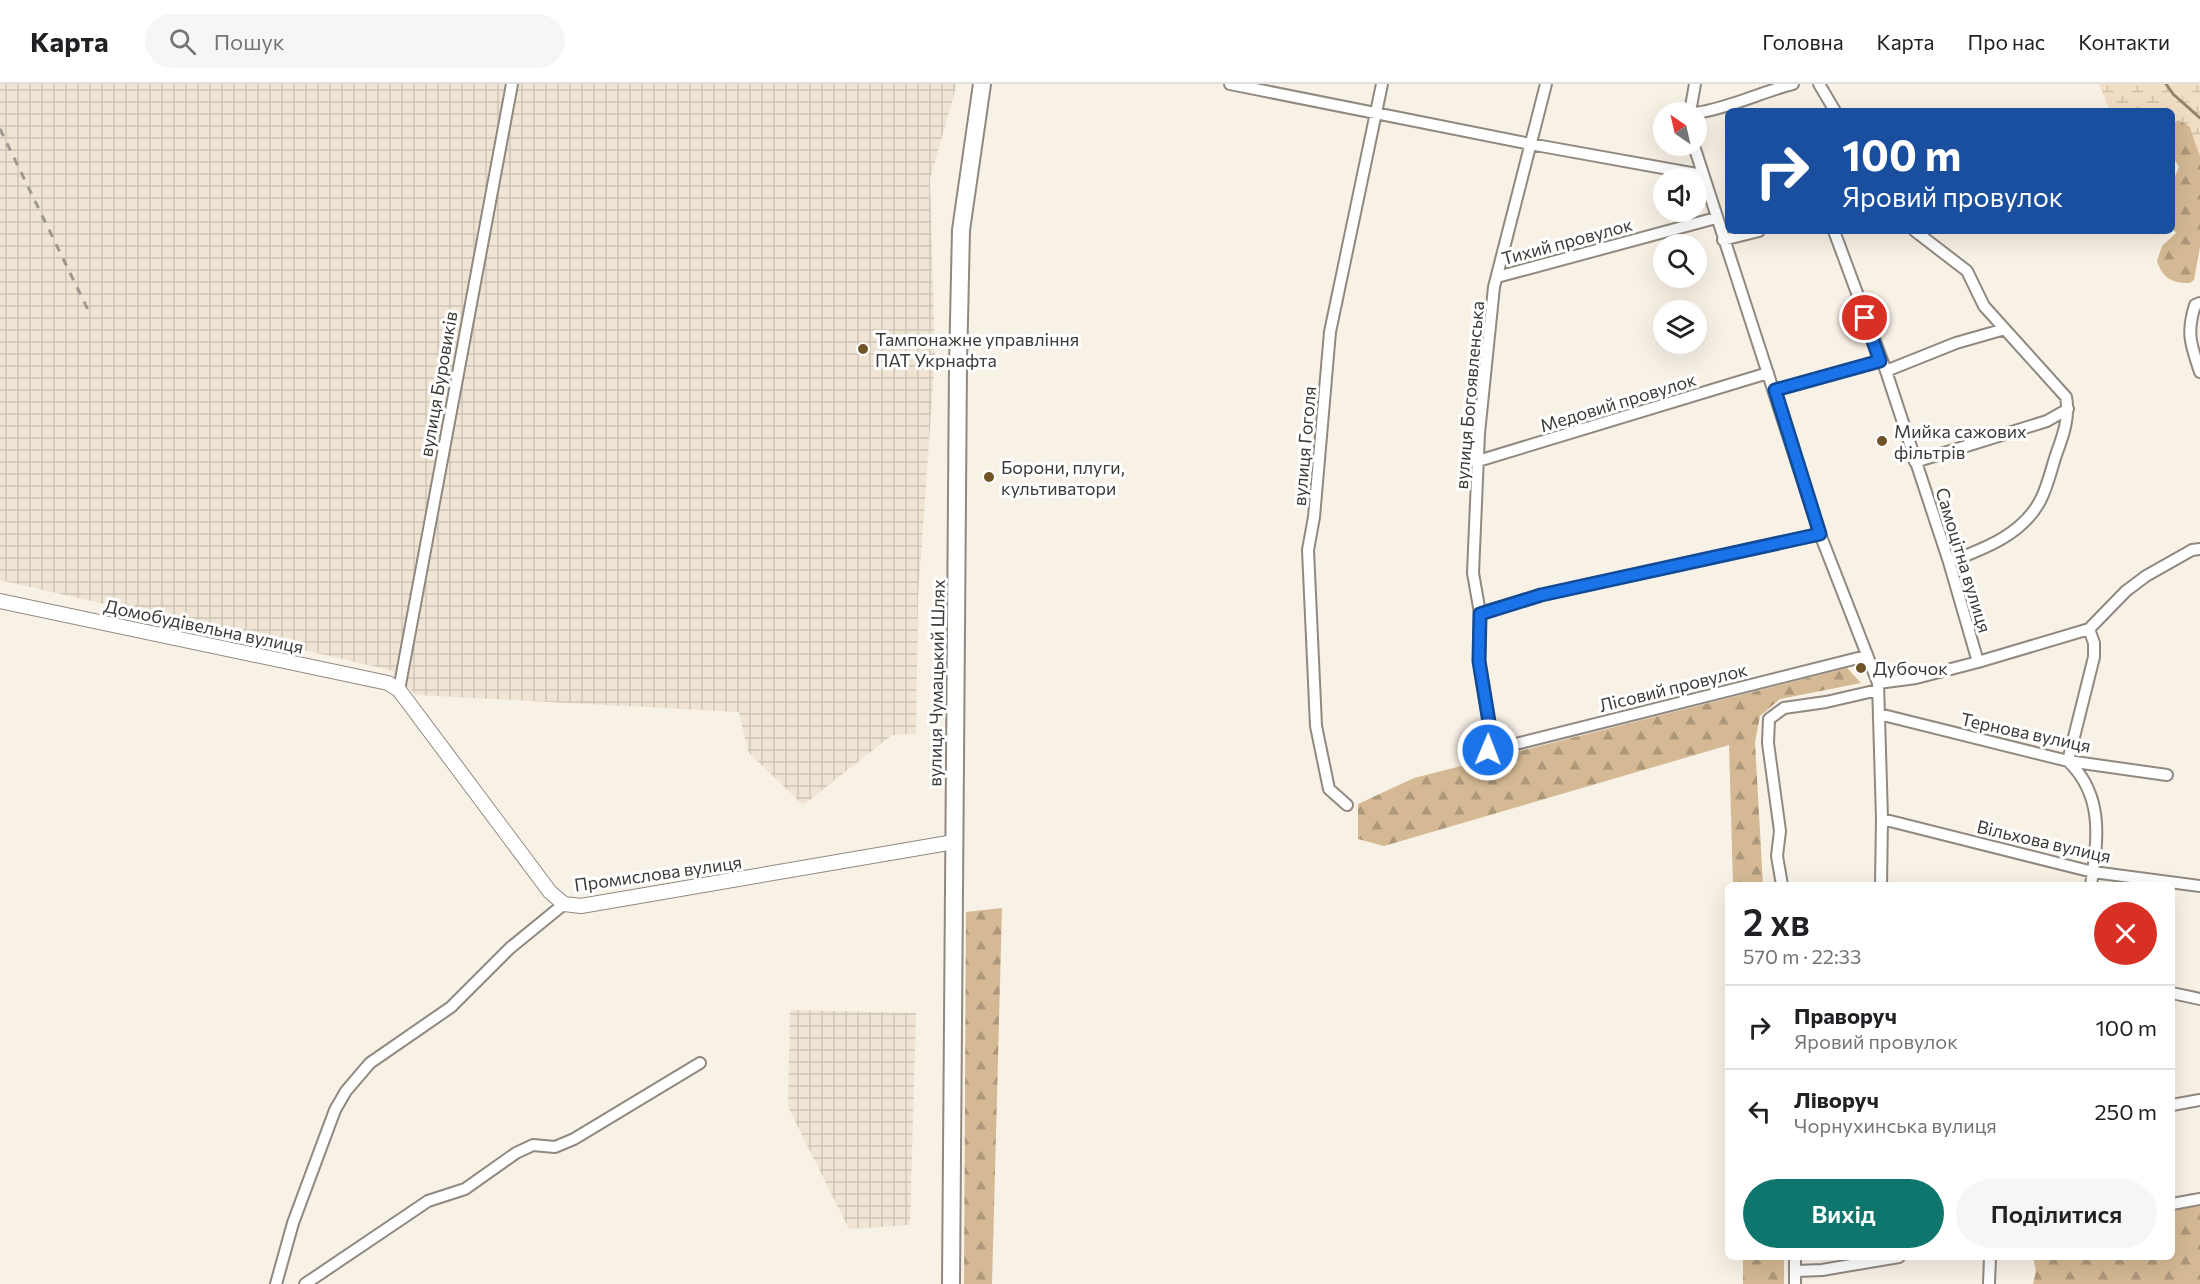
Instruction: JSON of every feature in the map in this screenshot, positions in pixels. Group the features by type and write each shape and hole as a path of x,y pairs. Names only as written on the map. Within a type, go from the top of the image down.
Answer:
{"main road":[{"name":"вулиця Чумацький Шлях","path":"951,1284 961,230 982,84"}],"street":[{"name":"вулиця Буровиків","path":"399,690 512,84"},
{"path":"1230,84 1663,168"},
{"name":"вулиця Гоголя","path":"1347,805 1329,789 1316,726 1308,550 1314,517 1330,332 1382,84"},
{"name":"вулиця Богоявленська","path":"1488,750 1489,722 1479,661 1480,614 1473,573 1479,433 1497,277 1546,84"},
{"path":"1692,102 1695,84"},
{"path":"1707,111 1793,84"},
{"path":"1819,84 1833,108"},
{"path":"1707,190 1775,390 1820,534 1878,686 1882,819 1881,882"},
{"name":"Тихий провулок","path":"1497,277 1716,218"},
{"path":"1723,240 1747,234"},
{"name":"Самоцітна вулиця","path":"1835,234 1916,462 1949,562 1978,662"},
{"path":"1919,234 1967,271 1984,306 2066,397 2068,409 2063,436 2047,485 2040,501 2024,524 2013,533 1975,553 1949,562"},
{"path":"2200,303 2194,306 2188,326 2190,344 2200,372"},
{"path":"1775,390 1883,366 2005,329"},
{"name":"Медовий провулок","path":"1478,461 1768,373"},
{"path":"1916,462 2047,421 2068,409"},
{"path":"1480,614 1541,595 1820,534"},
{"path":"1782,882 1778,856 1779,831 1768,743 1769,719 1784,708 1826,702 1878,686 1978,662 2090,629 2126,591 2146,576 2192,550 2200,549"},
{"name":"Домобудівельна вулиця","path":"0,602 372,679 388,683 399,690"},
{"path":"2090,629 2094,644 2094,657 2068,761 2086,780 2096,811 2091,882"},
{"name":"Лісовий провулок","path":"1488,750 1866,656"},
{"name":"Промислова вулиця","path":"399,690 550,892 564,904 581,906 954,842"},
{"name":"Тернова вулиця","path":"1879,714 2068,761 2167,775"},
{"name":"Вільхова вулиця","path":"1882,819 2093,872 2169,882"},
{"name":"Вільхова вулиця","path":"2175,883 2200,886"},
{"path":"276,1284 293,1223 335,1110 346,1091 370,1064 451,1007 510,948 564,904"},
{"path":"2175,994 2200,999"},
{"path":"305,1284 428,1201 465,1189 516,1153 533,1145 555,1147 574,1139 700,1063"},
{"path":"2175,1104 2200,1100"},
{"path":"2175,1203 2200,1198"},
{"path":"1795,1260 1795,1284"},
{"path":"1796,1271 1822,1270 1881,1260"},
{"path":"1989,1284 1990,1260"}],"shaded area":[{"path":"0,84 957,84 930,179 935,358 918,596 916,734 892,735 803,805 748,752 739,712 416,695 390,670 0,580"},
{"path":"790,1010 916,1013 910,1225 849,1229 788,1107"}],"green space":[{"path":"2099,84 2200,84 2200,156 2190,127 2179,120 2175,122 2175,108 2109,108"},
{"path":"2179,120 2190,127 2200,156 2200,247 2194,280 2190,283 2169,279 2162,272 2157,261 2162,246 2176,233 2175,176 2179,167 2175,161 2175,122"},
{"path":"1847,668 1861,683 1780,699 1760,716 1755,742 1763,882 1733,882 1729,745 1384,846 1358,839 1358,804 1414,778"},
{"path":"1002,908 992,1284 964,1284 966,912"},
{"path":"2193,1193 2200,1194 2200,1284 2033,1284 2036,1271 2034,1260 2175,1260 2175,1198"},
{"path":"1743,1260 1784,1260 1784,1284 1743,1284"}],"waterway":[{"path":"2166,84 2173,94 2200,118"}],"railway":[{"path":"0,129 90,314"}],"place":[{"name":"Тампонажне управління ПАТ Укрнафта","path":"863,349"},
{"name":"Мийка сажових фільтрів","path":"1882,441"},
{"name":"Борони, плуги, культиватори","path":"989,477"},
{"name":"Дубочок","path":"1861,668"}],"route":[{"path":"1488,750 1489,722 1479,661 1480,614 1541,595 1820,534 1775,390 1880,361 1865,318"}]}
